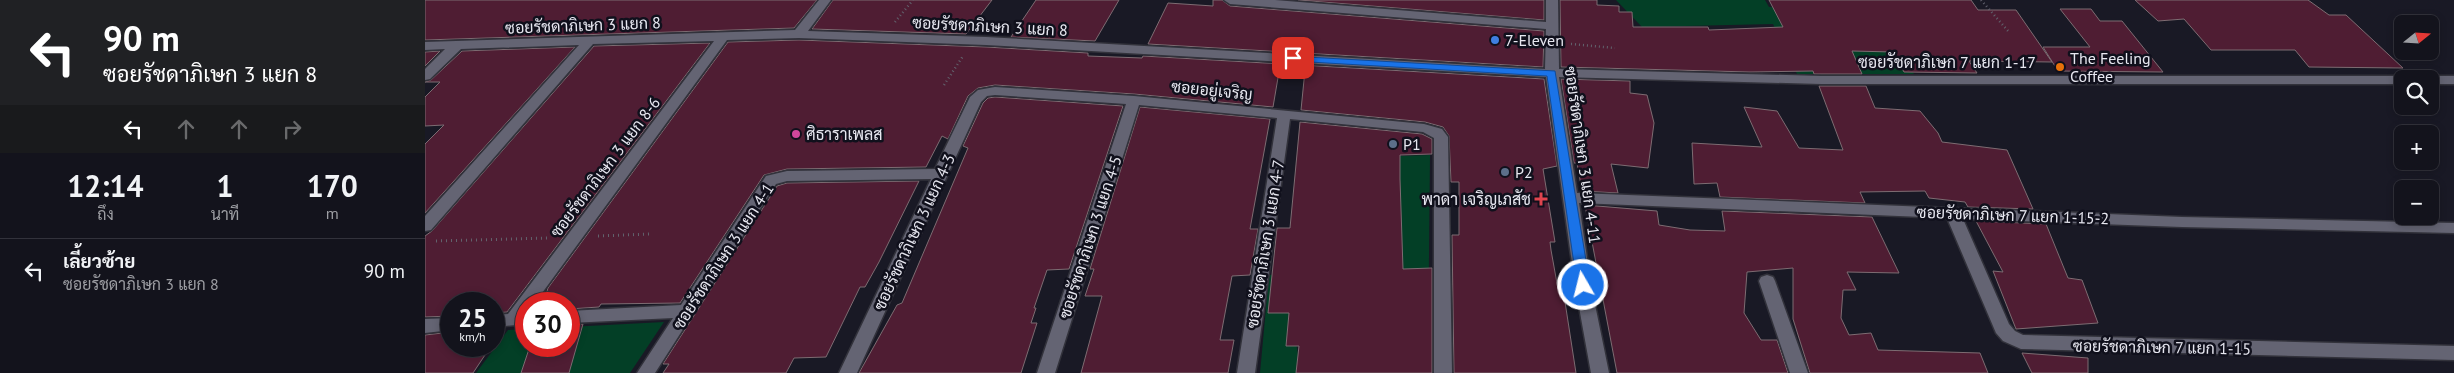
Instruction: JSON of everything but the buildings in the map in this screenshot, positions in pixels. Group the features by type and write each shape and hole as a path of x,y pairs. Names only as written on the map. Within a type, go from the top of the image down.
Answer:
{"street":[{"path":"799,34 825,0"},
{"path":"1230,0 1463,17 1551,26"},
{"name":"ซอยรัชดาภิเษก 3 แยก 4-11","path":"1552,0 1552,73 1572,198 1583,285 1601,373"},
{"name":"ซอยรัชดาภิเษก 3 แยก 8","path":"425,46 799,34 973,41 1552,73"},
{"name":"ซอยรัชดาภิเษก 3 แยก 8-6","path":"538,292 574,238 724,36"},
{"path":"425,226 589,41"},
{"path":"425,76 457,45"},
{"name":"ซอยรัชดาภิเษก 7 แยก 1-17","path":"1552,73 1821,80 2394,80"},
{"path":"2439,80 2454,80"},
{"name":"ซอยอยู่เจริญ","path":"983,93 995,91 1134,100 1424,128 1437,132 1441,137 1443,373"},
{"name":"ซอยรัชดาภิเษก 3 แยก 4-3","path":"848,373 975,100 983,93"},
{"name":"ซอยรัชดาภิเษก 3 แยก 4-5","path":"1046,373 1134,100"},
{"name":"ซอยรัชดาภิเษก 3 แยก 4-7","path":"1246,373 1284,115"},
{"name":"ซอยรัชดาภิเษก 3 แยก 4-1","path":"646,373 771,180 787,176 941,174"},
{"name":"ซอยรัชดาภิเษก 7 แยก 1-15-2","path":"1572,198 2182,222 2454,228"},
{"name":"ซอยรัชดาภิเษก 7 แยก 1-15","path":"1952,212 2002,328 2009,336 2021,342 2454,353"},
{"path":"1767,281 1799,373"},
{"path":"580,317 687,312"},
{"path":"425,326 440,325"}],"path":[{"path":"884,37 913,0"},
{"path":"1981,0 2009,32"},
{"path":"943,85 973,41"},
{"path":"1551,43 1615,48"},
{"path":"435,242 650,234"}],"green space":[{"path":"1616,0 1765,0 1769,7 1820,8 1892,40 1914,74 1797,74 1773,24 1642,27"},
{"path":"1430,155 1428,356 1398,357 1400,156"},
{"path":"1285,274 1298,355 1296,373 1260,373 1269,275"},
{"path":"664,322 630,373 476,373 488,357 505,357 505,334 508,330 515,330 515,357 580,357 580,326"}],"place":[{"name":"7-Eleven","path":"1495,40"},
{"name":"The Feeling Coffee","path":"2060,67"},
{"name":"ศิธาราเพลส","path":"796,134"},
{"name":"P1","path":"1393,144"},
{"name":"P2","path":"1505,172"},
{"name":"พาดา เจริญเภสัช","path":"1541,199"}],"route":[{"path":"1293,58 1552,73 1572,198 1583,285"}]}
